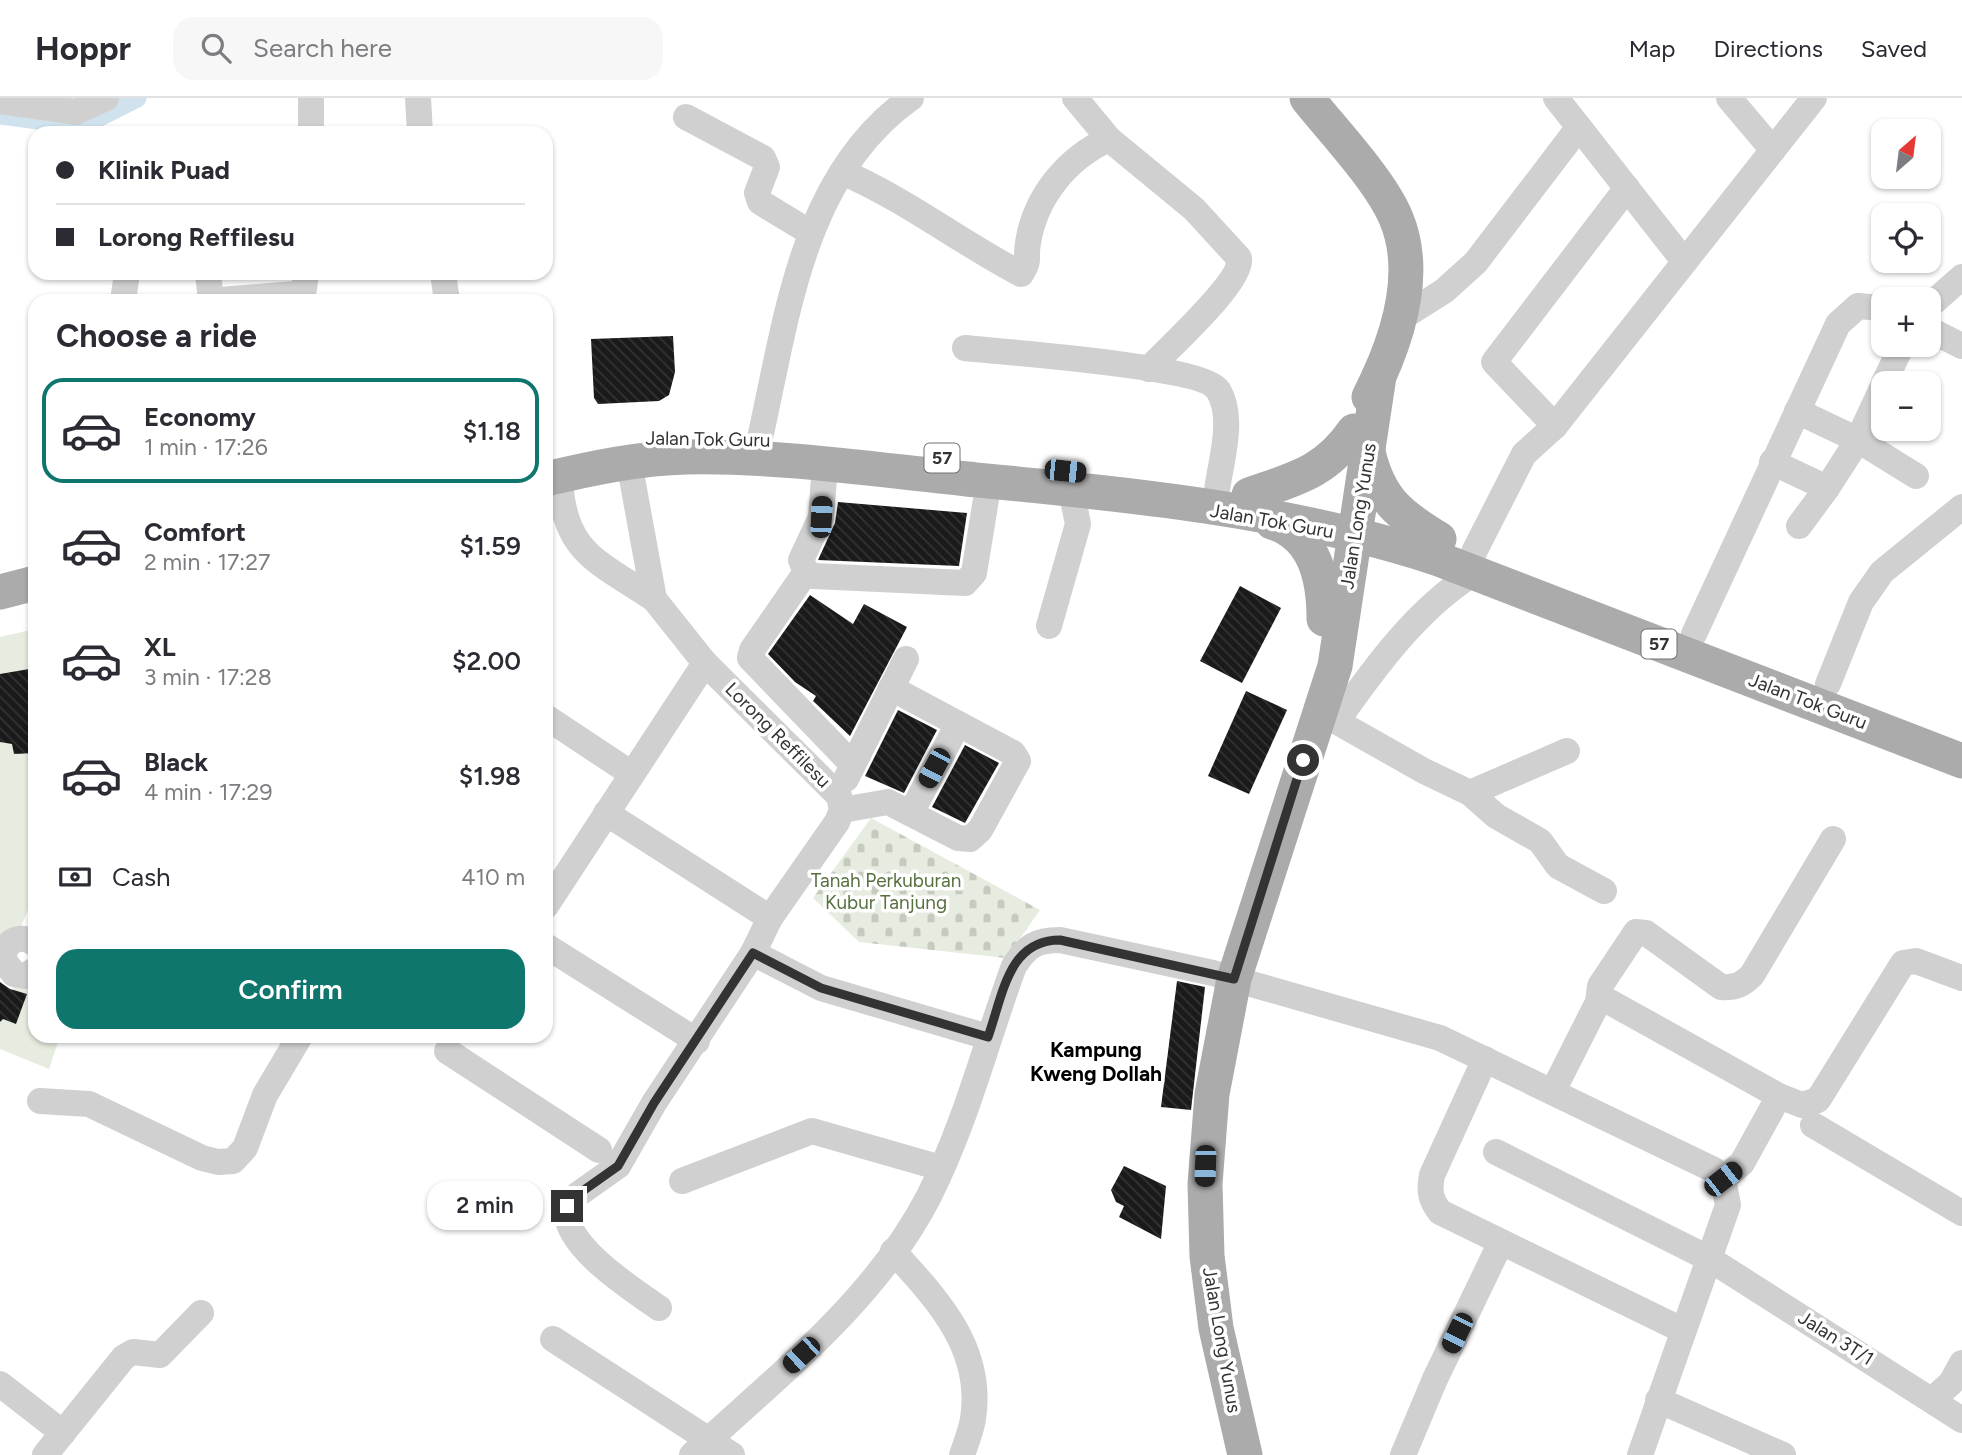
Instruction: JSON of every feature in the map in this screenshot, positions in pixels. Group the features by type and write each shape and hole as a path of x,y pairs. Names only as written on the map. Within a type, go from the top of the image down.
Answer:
{"main road":[{"name":"Jalan Long Yunus","path":"1244,1455 1216,1328 1207,1256 1205,1184 1214,1076 1234,979 1326,709 1345,524 1361,440 1405,293 1407,267 1396,217 1382,194 1307,98"},
{"name":"Jalan Tok Guru","path":"553,479 649,436 760,438 1238,500 1345,524 1385,520 1437,549 1694,634 1962,736"},
{"path":"1238,500 1299,479 1315,470 1343,447 1361,440 1373,474 1388,500 1437,549 1387,562 1373,571 1333,627"},
{"name":"Jalan Tok Guru","path":"553,479 629,462 688,457 825,465 1071,490 1238,500"},
{"path":"1238,500 1294,534 1308,549 1320,570 1333,627"},
{"name":"Jalan Tok Guru","path":"1474,562 1962,761"},
{"path":"0,592 28,585"},
{"path":"0,614 28,608"}],"street":[{"path":"0,101 76,111 106,98"},
{"path":"311,98 311,126"},
{"path":"418,98 420,126"},
{"path":"760,438 797,271 811,233 842,172 887,115 911,98"},
{"path":"1074,98 1109,139 1194,209 1236,254 1240,262 1223,291 1149,369"},
{"path":"1556,98 1684,261"},
{"path":"1729,98 1773,150"},
{"path":"1604,891 1558,866 1540,841 1496,816 1470,793 1424,771 1326,709 1367,678 1428,608 1474,562 1524,454 1555,426 1814,98"},
{"path":"686,117 763,158 767,167 757,192 760,202 811,233"},
{"path":"1398,320 1444,291 1476,262 1579,127"},
{"path":"842,172 914,209 968,246 1021,274 1029,261 1027,245 1047,192 1068,166 1087,149 1109,139"},
{"path":"1555,426 1494,362 1627,188"},
{"path":"1941,296 1962,277"},
{"path":"252,294 270,291 295,294 304,289 305,280"},
{"path":"1694,634 1838,324 1858,306 1871,307"},
{"path":"1941,335 1962,346"},
{"path":"965,348 1149,369 1201,379 1216,387 1226,406 1238,500"},
{"path":"1797,411 1858,440 1916,476"},
{"path":"1799,526 1858,440 1871,412"},
{"name":"Lorong Reffilesu","path":"629,462 654,599"},
{"path":"1772,462 1827,488"},
{"path":"825,465 821,517 801,561 806,572 814,576 965,583 974,573 989,481"},
{"name":"Lorong Reffilesu","path":"553,479 575,540 590,556 654,599 705,663 841,803 837,822 770,918 753,953 654,1103 618,1166 571,1199 566,1213 576,1236 591,1255 659,1308"},
{"path":"1049,626 1078,524 1071,490"},
{"path":"1828,684 1861,602 1882,572 1962,507"},
{"path":"806,572 751,650 750,658 852,764"},
{"path":"891,688 1018,758 980,830 970,839 958,838 888,802 841,803 852,764 891,688 906,659"},
{"path":"553,895 705,663"},
{"path":"553,722 632,774"},
{"path":"911,813 958,724"},
{"path":"1470,793 1567,751"},
{"path":"606,813 770,918"},
{"path":"1553,1091 1599,996 1600,986 1639,930 1721,987 1733,988 1752,975 1833,839"},
{"path":"28,938 10,942 3,959 14,974 28,974"},
{"path":"701,1447 810,1346 872,1281 928,1198 958,1129 1014,966 1025,949 1041,940 1060,940 1234,979 1440,1038 1702,1163 1723,1179 1728,1205 1640,1455"},
{"path":"553,950 697,1041"},
{"path":"753,953 821,988 988,1037"},
{"path":"1599,996 1779,1096 1802,1105 1818,1100 1903,963 1916,961 1960,974"},
{"path":"40,1101 89,1104 202,1158 218,1162 233,1161 246,1147 265,1095 296,1043"},
{"path":"447,1051 599,1150"},
{"path":"1485,1059 1432,1175 1429,1188 1431,1200 1440,1212 1682,1330"},
{"path":"1723,1179 1742,1163 1779,1096"},
{"path":"1813,1125 1962,1213"},
{"path":"682,1181 812,1131 941,1168"},
{"name":"Jalan 3T/1","path":"1496,1152 1708,1258 1933,1399 1962,1420"},
{"path":"1403,1455 1435,1379 1500,1242"},
{"path":"893,1251 955,1324 963,1343 972,1374 973,1418 962,1455"},
{"path":"45,1455 124,1357 133,1352 160,1355 201,1312"},
{"path":"554,1339 701,1447 732,1455"},
{"path":"1933,1399 1951,1383 1962,1363"},
{"path":"0,1384 62,1433"},
{"path":"1658,1400 1783,1455"}],"green space":[{"path":"28,631 28,702 24,702 28,714 28,910 19,932 0,939 0,637"},
{"name":"Tanah Perkuburan Kubur Tanjung","path":"871,818 1040,910 1006,958 859,942 813,898"},
{"path":"28,980 28,1043 58,1043 49,1069 0,1049 0,994 9,996 16,983"}],"building":[{"path":"673,336 675,372 669,395 659,401 598,404 594,398 591,339"},
{"path":"838,502 967,513 959,566 818,560 835,523"},
{"path":"1240,586 1281,608 1242,683 1200,661"},
{"path":"810,595 853,624 864,604 907,627 850,736 813,701 816,696 795,682 768,654"},
{"path":"28,669 28,753 14,754 12,744 0,742 0,674"},
{"path":"1246,691 1287,710 1249,794 1208,776"},
{"path":"898,710 937,730 904,793 865,776"},
{"path":"965,745 999,763 965,823 932,807"},
{"path":"1177,981 1205,987 1191,1110 1161,1107"},
{"path":"0,982 10,989 27,994 16,1024 3,1019 0,1022"},
{"path":"1124,1166 1166,1186 1161,1239 1119,1217 1124,1206 1116,1202 1111,1190"}],"waterway":[{"path":"0,115 82,126 137,98"}],"district":[{"name":"Kampung Kweng Dollah","path":"1096,1061"}],"route":[{"path":"567,1206 571,1199 618,1166 654,1103 753,953 821,988 988,1037 1014,966 1025,949 1041,940 1060,940 1234,979 1303,760"}]}
